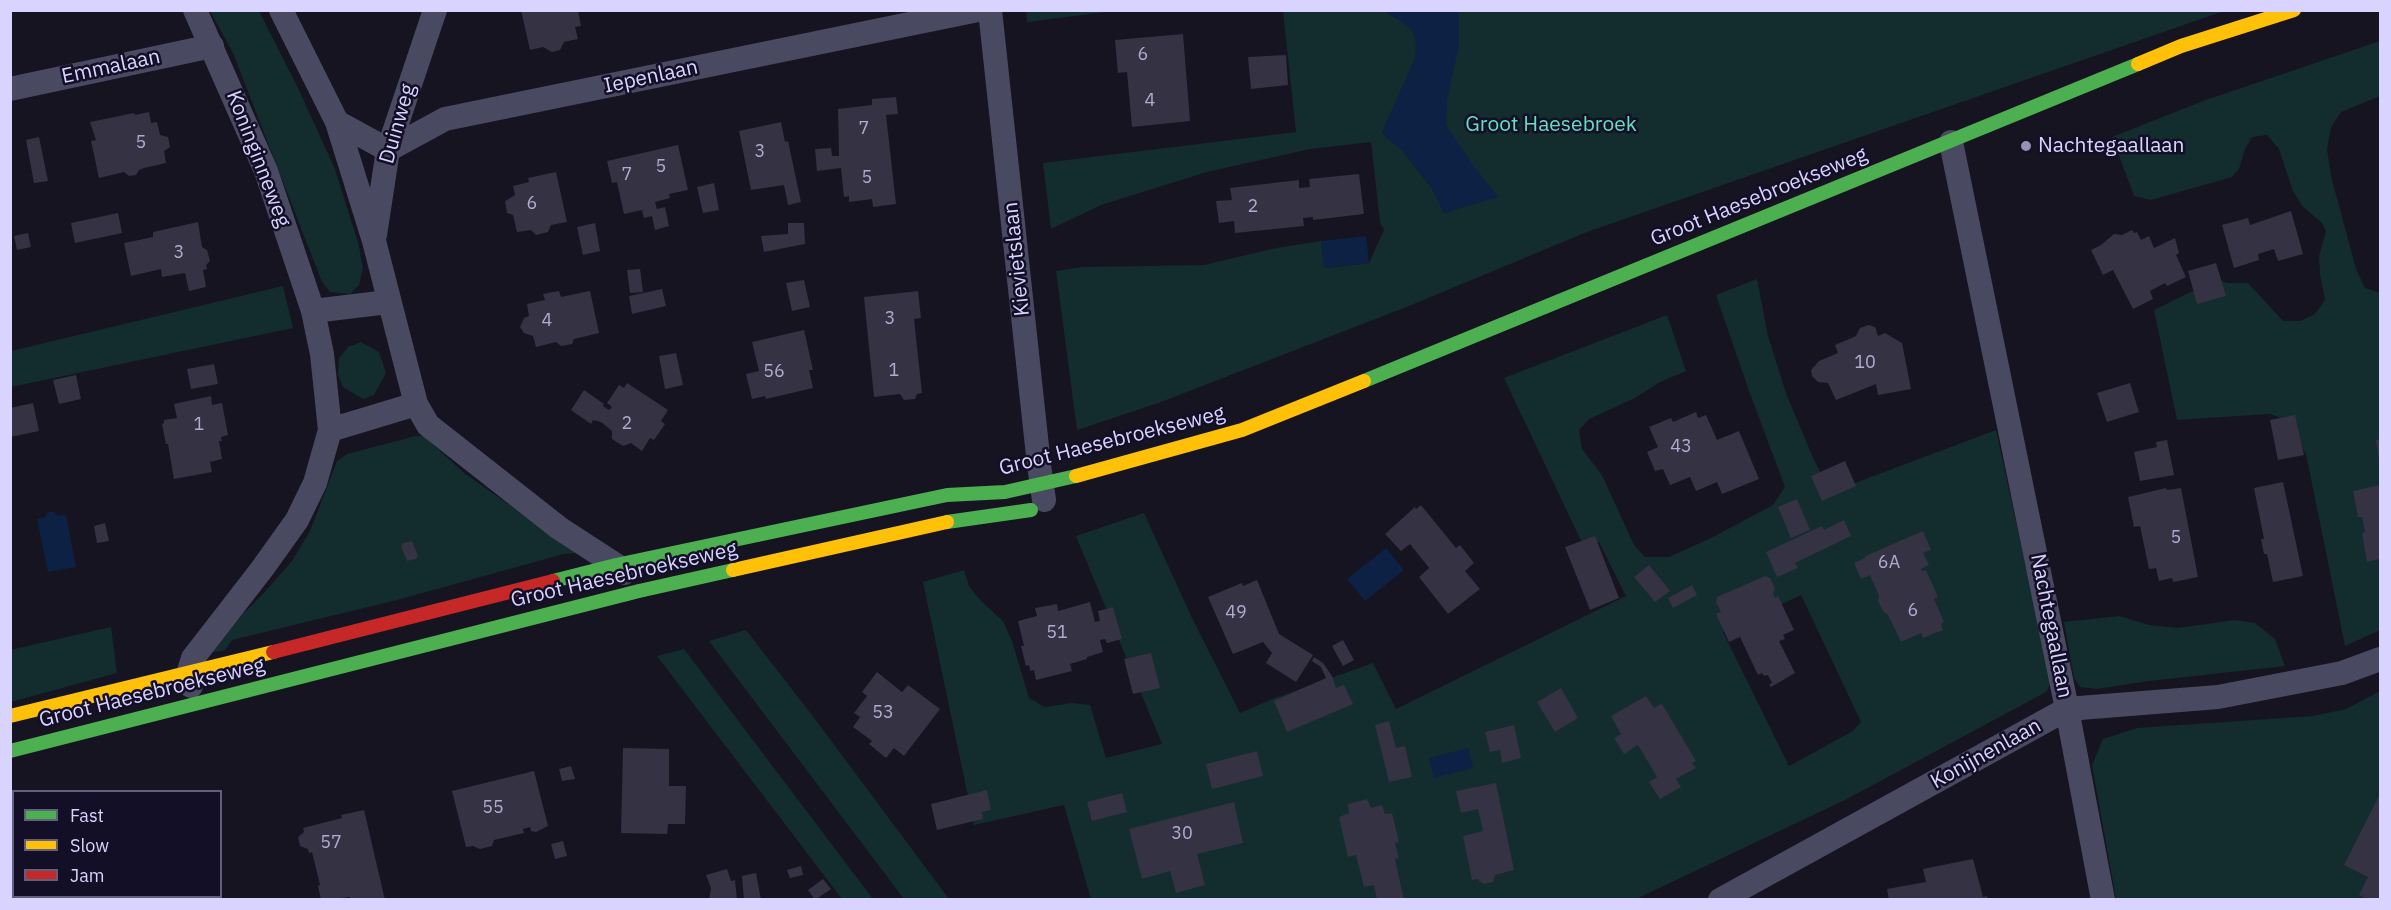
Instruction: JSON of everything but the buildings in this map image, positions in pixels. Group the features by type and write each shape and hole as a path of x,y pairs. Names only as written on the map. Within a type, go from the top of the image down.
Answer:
{"street":[{"name":"Koninginneweg","path":"188,674 193,658 262,569 297,519 315,483 330,430 322,354 313,311 266,171 195,10"},
{"path":"281,10 337,122 374,241 416,404 428,425 559,528 616,565 639,591"},
{"name":"Duinweg","path":"374,241 388,150 435,10"},
{"name":"Iepenlaan","path":"388,150 445,119 978,10"},
{"name":"Kievietslaan","path":"990,10 1048,499"},
{"name":"Groot Haesebroekseweg","path":"10,751 639,591 1048,499 1242,430 2181,46 2294,10"},
{"name":"Emmalaan","path":"10,89 212,46"},
{"path":"337,122 388,150"},
{"name":"Nachtegaallaan","path":"1951,142 2067,709 2103,900"},
{"path":"313,311 388,302"},
{"path":"330,430 416,404"},
{"name":"Groot Haesebroekseweg","path":"1191,458 1242,430"},
{"name":"Groot Haesebroekseweg","path":"10,716 188,674 616,565 947,495 1005,492 1048,499"},
{"name":"Konijnenlaan","path":"1720,900 2067,709 2218,697 2342,673 2380,658"},
{"path":"188,674 194,703"}],"green space":[{"path":"1026,10 1114,10 1114,11 1027,22"},
{"path":"210,11 259,11 298,88 335,169 359,246 363,268 359,285 350,294 330,292 322,282 233,53"},
{"name":"Groot Haesebroek","path":"1283,11 1385,11 1390,15 1404,11 2224,11 1587,232 1409,306 1161,402 1077,430 1056,271 1082,267 1204,265 1276,248 1321,241 1325,268 1369,263 1384,230 1380,222 1371,142 1310,149 1207,172 1101,205 1051,229 1043,163 1296,132","holes":["1416,57 1455,209 1445,213 1431,187 1403,151 1382,133"]},
{"path":"2380,41 2380,96 2341,112 2331,127 2327,149 2331,176 2356,269 2365,288 2380,293 2380,630 2345,646 2306,454 2281,418 2270,414 2177,420 2154,310 2217,279 2227,283 2248,283 2283,321 2300,321 2315,314 2325,300 2319,256 2326,231 2322,223 2302,206 2293,191 2279,149 2267,135 2252,137 2245,149 2239,169 2232,177 2151,200 2134,196 2112,137 2203,101"},
{"path":"1757,279 1768,336 1787,396 1814,460 1831,492 1996,430 2051,683 2046,692 1847,799 1636,899 1091,899 1064,805 974,825 923,582 964,570 969,586 981,601 1003,621 1012,641 1029,698 1045,707 1072,703 1090,705 1106,758 1162,744 1076,536 1144,513 1192,618 1240,713 1373,663 1396,709 1626,596 1599,542 1584,547 1504,378 1667,315 1686,371 1589,419 1579,430 1582,449 1602,475 1634,545 1645,557 1669,557 1773,505 1785,487 1716,295","holes":["1801,595 1861,722 1853,731 1789,766 1723,632"]},
{"path":"283,286 293,328 11,387 11,351"},
{"path":"361,342 379,352 386,373 374,395 363,399 343,387 338,375 339,358 348,347"},
{"path":"416,436 424,436 464,473 578,553 564,554 397,600 232,640 225,650 201,655 261,596 292,561 310,531 337,461 347,454"},
{"path":"2119,616 2149,625 2178,628 2235,620 2255,623 2275,639 2285,666 2097,689 2080,687 2074,678 2064,622"},
{"path":"111,627 117,673 11,702 10,650"},
{"path":"746,630 949,899 904,899 709,641"},
{"path":"684,649 873,899 842,899 657,656"},
{"path":"2380,691 2380,899 2116,899 2092,765 2103,739 2137,728 2313,716 2346,709"}],"water":[{"path":"1385,11 1459,11 1459,45 1447,101 1446,125 1498,197 1444,213 1431,187 1403,151 1382,133 1415,58 1416,42 1411,29"},
{"path":"1366,236 1369,263 1324,268 1321,241"},
{"path":"48,512 54,512 58,516 66,515 76,567 48,572 37,519 45,517"},
{"path":"1386,548 1404,570 1365,601 1347,579"},
{"path":"1468,748 1473,768 1434,778 1429,758"}],"traffic: fast":[{"path":"1364,381 2138,64"},
{"path":"553,581 616,565 947,495 1005,492 1076,476"},
{"path":"947,522 1031,510"},
{"path":"10,751 639,591 733,570"}],"traffic: slow":[{"path":"2138,64 2181,46 2294,10"},
{"path":"1076,476 1242,430 1364,381"},
{"path":"733,570 947,522"},
{"path":"10,716 273,652"}],"traffic: jam":[{"path":"273,652 553,581"}],"place":[{"name":"Nachtegaallaan","path":"2026,146"}]}
